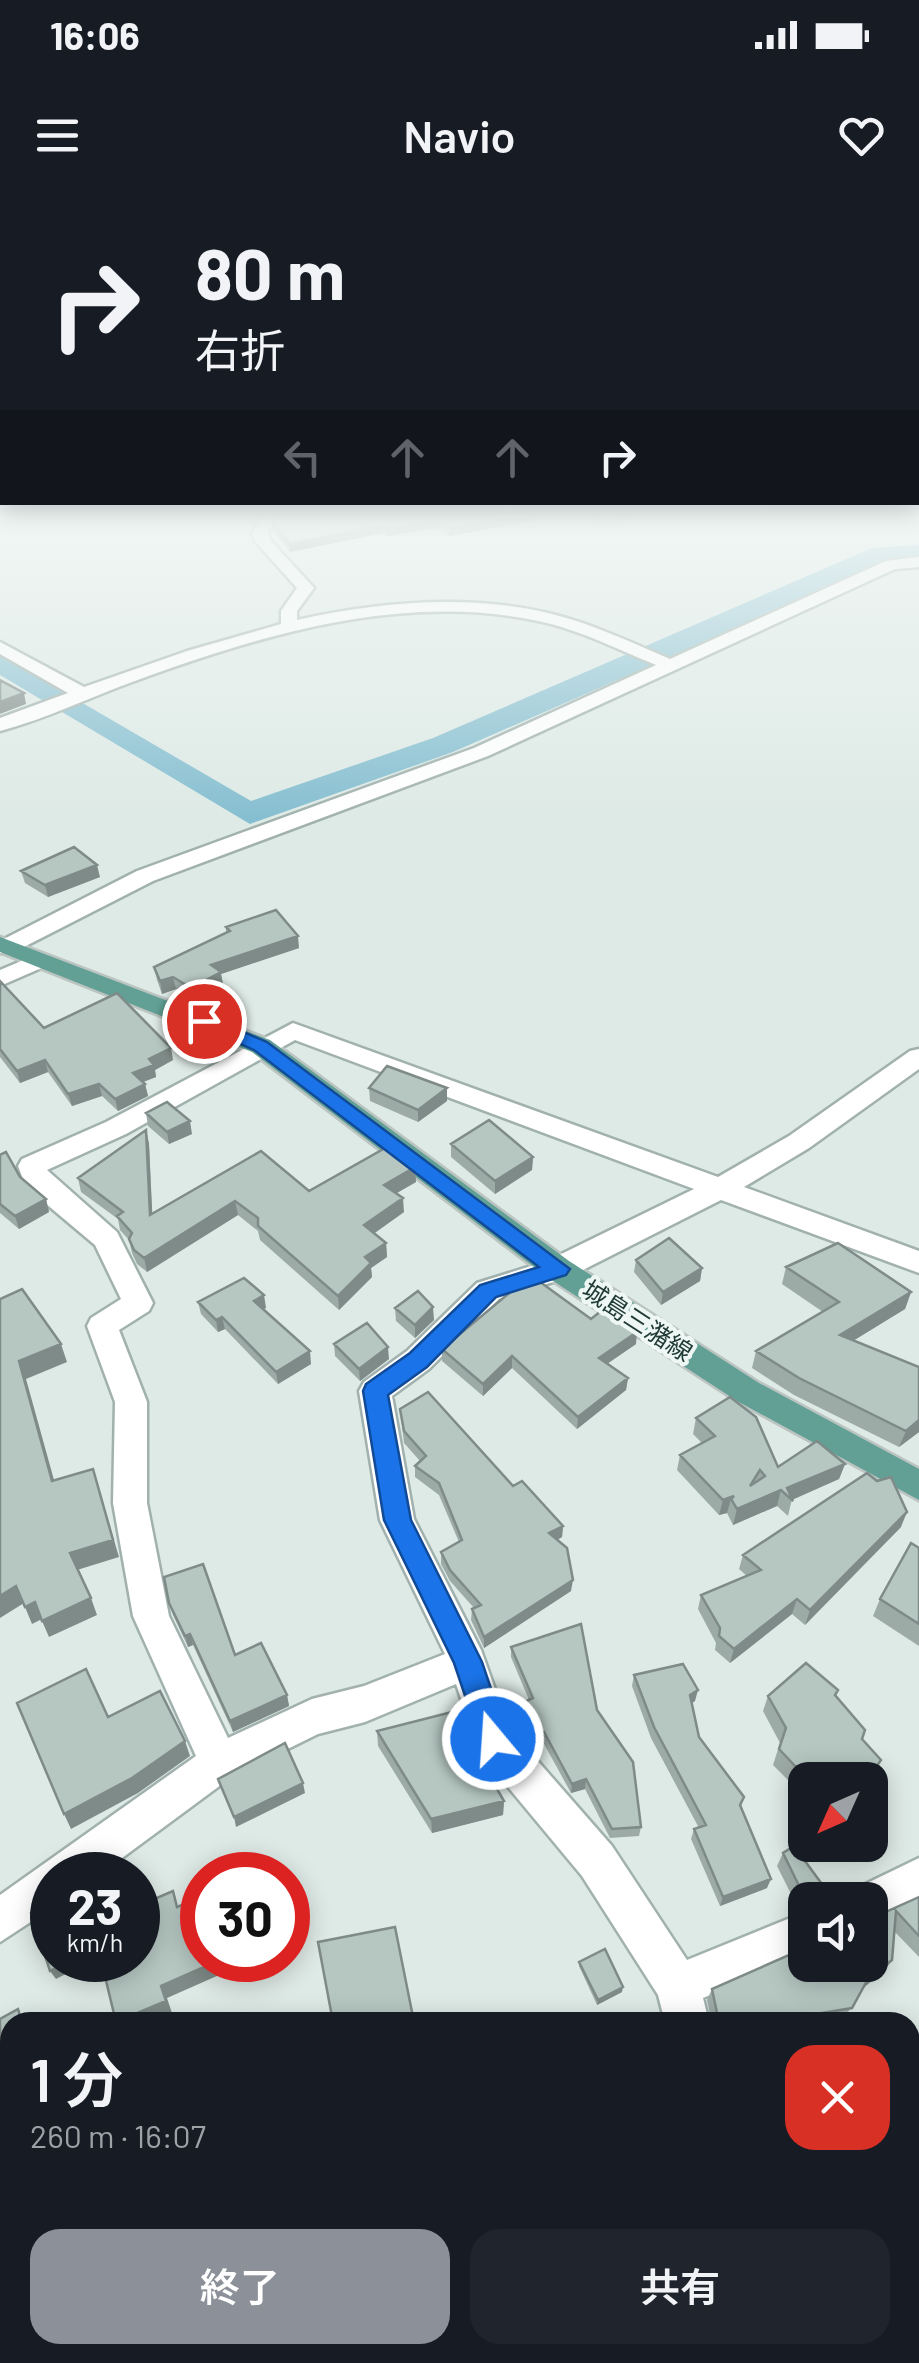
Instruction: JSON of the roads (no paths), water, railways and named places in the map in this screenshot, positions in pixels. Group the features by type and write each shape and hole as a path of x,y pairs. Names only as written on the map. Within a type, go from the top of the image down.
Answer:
{"main road":[{"name":"城島三潴線","path":"3,945 260,1046 558,1269 748,1392 919,1486"}],"street":[{"path":"289,619 289,625"},
{"path":"0,725 223,642 330,619"},
{"path":"546,619 670,665"},
{"path":"3,945 145,876 481,752 771,619"},
{"path":"0,646 80,696"},
{"path":"0,979 38,960"},
{"path":"220,1763 151,1616 130,1503 131,1402 102,1326 138,1303 107,1239 36,1180 32,1166 246,1059 260,1046 292,1031 919,1262"},
{"path":"788,1942 682,2004 597,1861 493,1739 468,1662 398,1520 375,1391 418,1360 488,1291 558,1269 720,1188 799,1142 919,1056"},
{"path":"96,1852 220,1763 312,1717 366,1704 468,1662"},
{"path":"888,1895 919,1879"},
{"path":"0,1921 30,1899"}],"water":[{"path":"708,619 757,619 453,752 250,824 0,675 0,655 251,801 433,738"}]}
